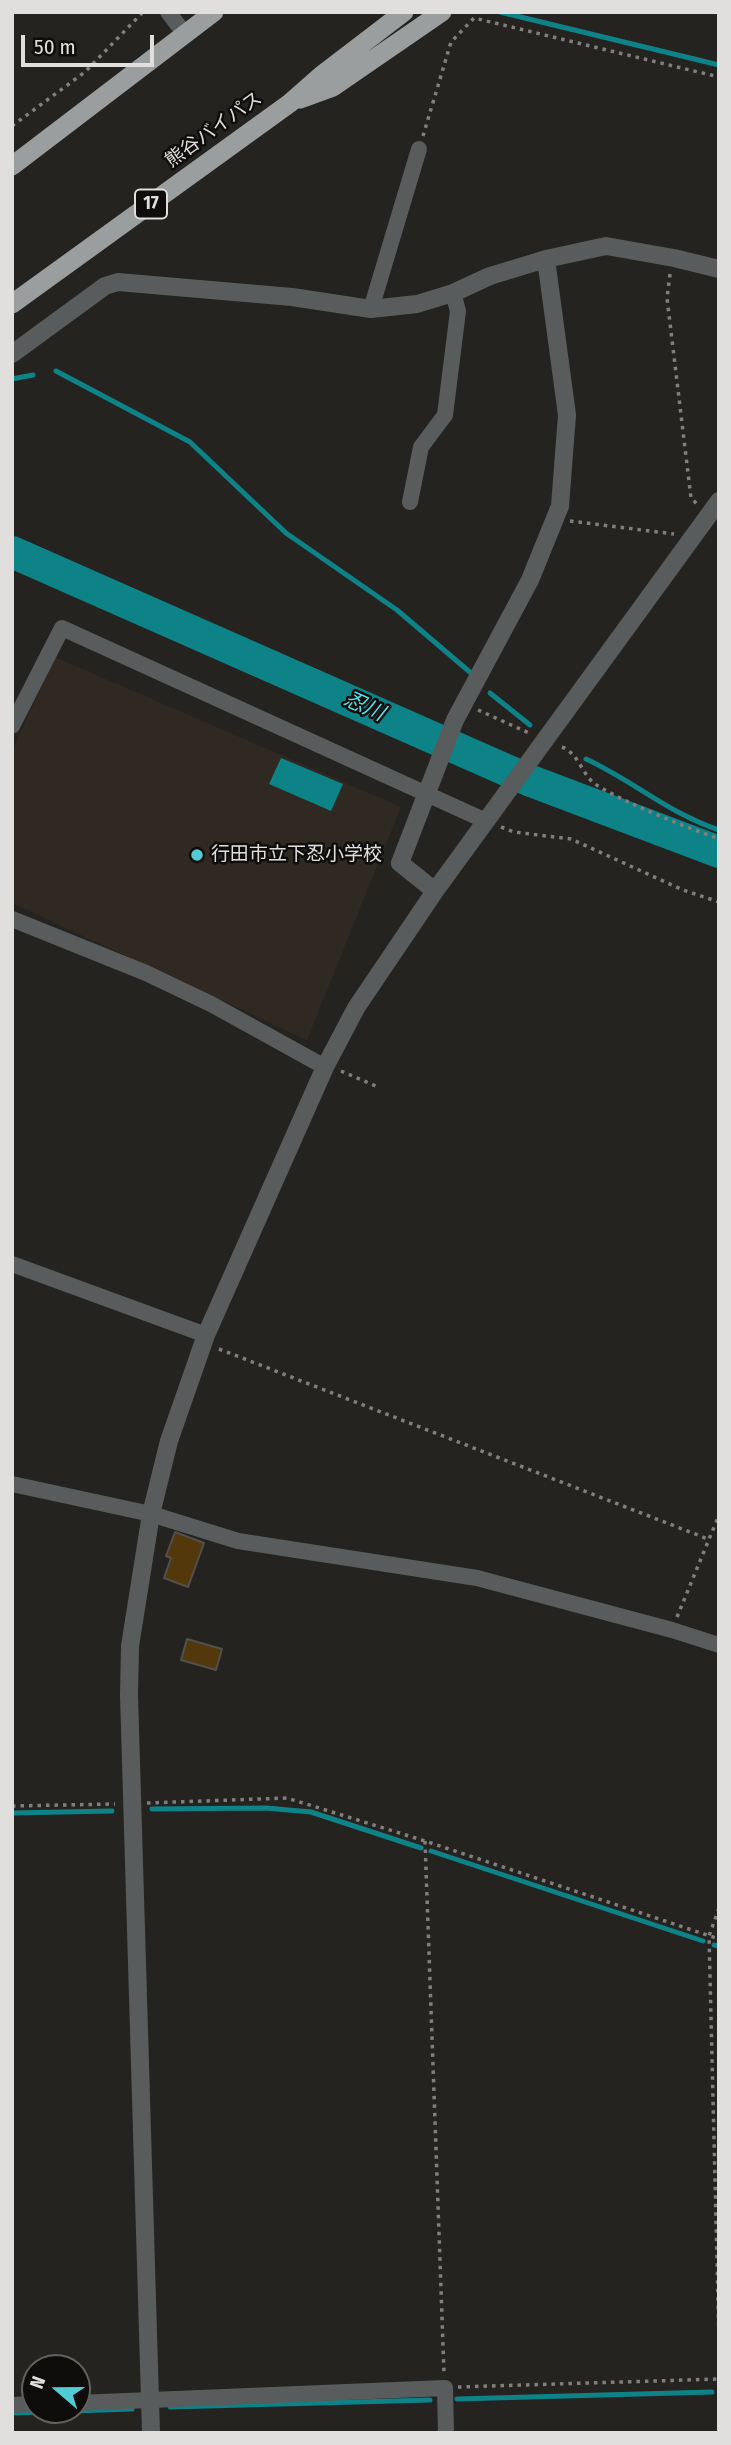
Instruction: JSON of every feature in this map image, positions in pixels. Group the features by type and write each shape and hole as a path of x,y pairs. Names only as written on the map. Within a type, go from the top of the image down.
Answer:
{"highway":[{"name":"熊谷バイパス","path":"12,304 290,103 404,12"},
{"name":"17","path":"290,103 332,88 442,12"},
{"path":"12,166 212,13"}],"street":[{"path":"168,12 185,34"},
{"path":"371,309 419,149"},
{"path":"12,354 105,286 118,282 292,297 371,309 417,304 453,293 490,276 546,259 606,246 719,270"},
{"path":"435,891 400,863 455,720 530,580 560,506 568,415 546,259"},
{"path":"410,502 421,447 445,415 458,311 453,293"},
{"path":"151,2433 129,1695 130,1646 151,1514 169,1441 205,1339 333,1069 356,1008 435,891 713,508"},
{"path":"12,726 62,628 429,788 486,821"},
{"path":"12,919 146,973 211,1004 333,1069"},
{"path":"12,1264 205,1339"},
{"path":"12,1484 151,1514 238,1541 477,1578 719,1645"},
{"path":"91,2402 445,2388 446,2433"}],"path":[{"path":"12,126 85,72 143,12"},
{"path":"419,149 451,42 474,18 719,77"},
{"path":"672,258 667,298 691,498 713,508"},
{"path":"554,519 667,532 690,540"},
{"path":"595,785 719,839"},
{"path":"486,821 514,832 571,839 683,890 719,902"},
{"path":"333,1069 378,1087"},
{"path":"205,1339 708,1539"},
{"path":"672,1630 719,1515"},
{"path":"12,1806 287,1798 719,1939"},
{"path":"425,1842 445,2388 719,2379"},
{"path":"719,1908 709,1936 719,2342"}],"shaded area":[{"name":"行田市立下忍小学校","path":"55,657 401,807 307,1040 12,903 12,751"}],"water":[{"path":"281,758 343,784 331,811 269,784"}],"building":[{"path":"175,1532 204,1543 188,1587 164,1578 171,1558 166,1556"},
{"path":"187,1639 222,1649 216,1670 181,1660"}],"waterway":[{"path":"500,12 719,65"},
{"path":"56,371 190,442 286,533 397,610 471,673"},
{"path":"12,379 33,375"},
{"name":"忍川","path":"12,552 531,781 719,852"},
{"path":"490,693 530,725"},
{"path":"586,759 684,815 719,830"},
{"path":"152,1809 266,1808 311,1812 421,1848"},
{"path":"12,1813 112,1811"},
{"path":"431,1851 703,1941"},
{"path":"714,1945 719,1946"},
{"path":"457,2399 712,2392"},
{"path":"170,2407 430,2400"},
{"path":"15,2413 132,2409"}],"place":[{"name":"行田市立下忍小学校","path":"197,855"}]}
